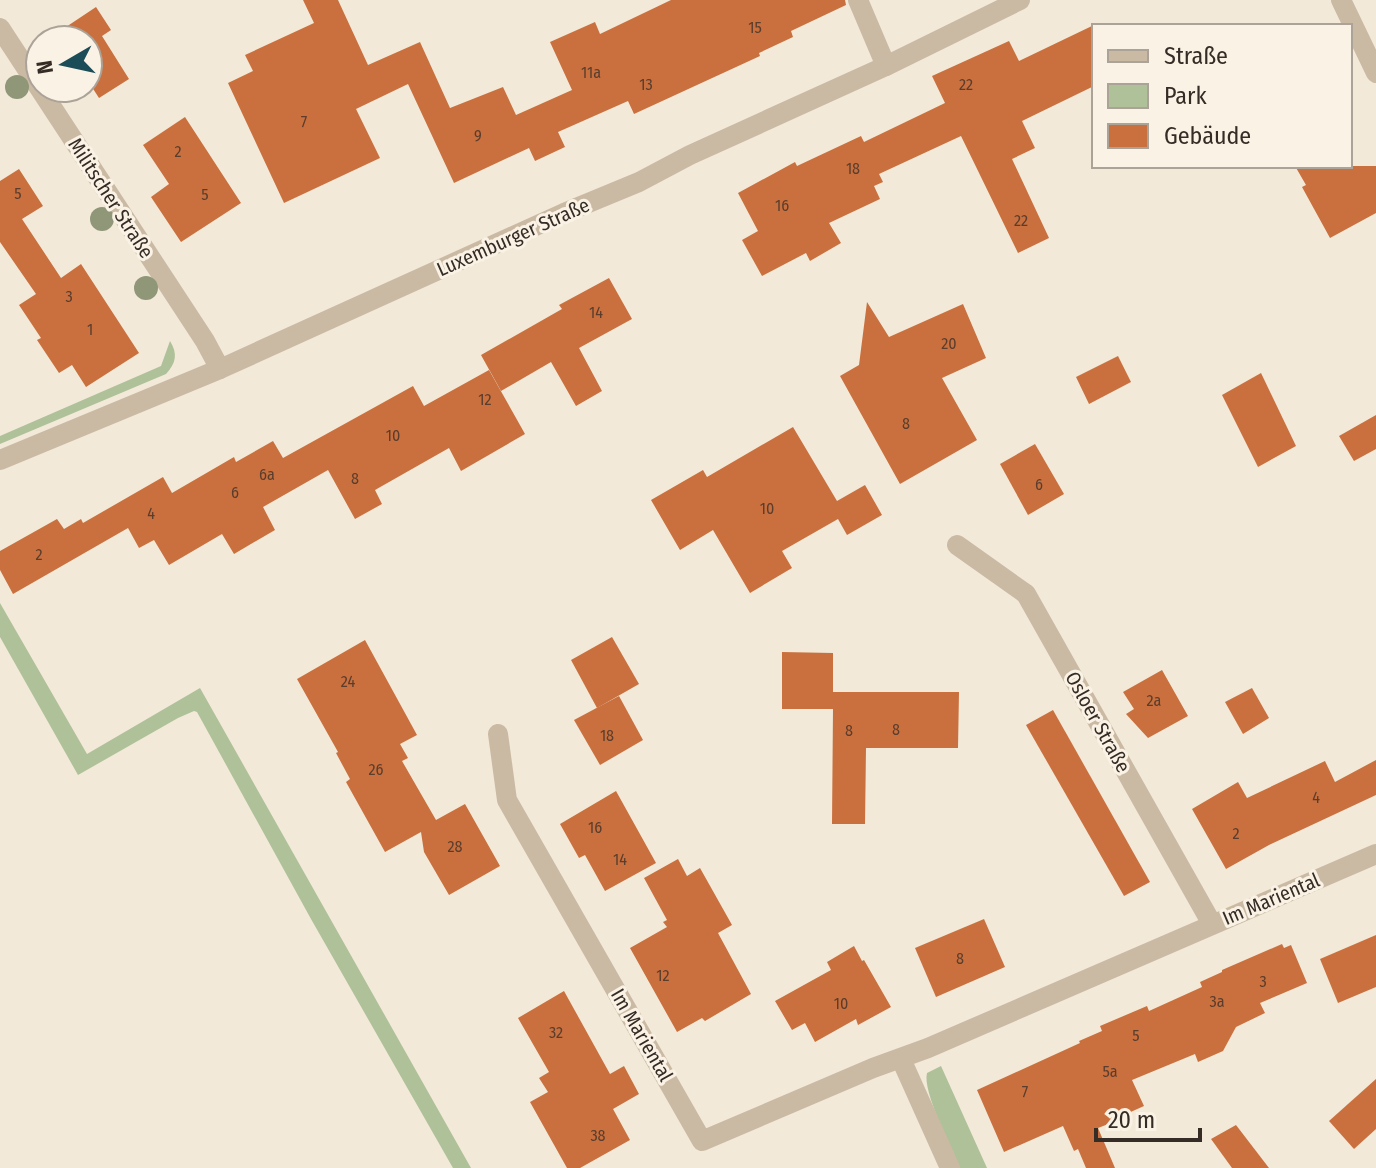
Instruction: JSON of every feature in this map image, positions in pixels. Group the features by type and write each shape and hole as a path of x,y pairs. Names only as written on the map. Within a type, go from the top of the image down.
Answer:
{"street":[{"path":"858,0 886,66"},
{"name":"Luxemburger Straße","path":"0,460 220,369 639,182 1020,0"},
{"path":"1341,0 1376,73"},
{"name":"Militscher Straße","path":"0,28 197,328 220,369"},
{"name":"Osloer Straße","path":"957,545 1026,594 1212,924"},
{"name":"Im Mariental","path":"498,734 507,800 702,1141 873,1068 928,1048 1376,854"},
{"path":"901,1059 950,1168"}],"green space":[{"path":"170,341 175,358 166,374 0,444 0,436 161,366"},
{"path":"0,603 87,754 200,688 471,1168 453,1168 197,712 178,718 78,775 0,637"},
{"path":"941,1066 987,1168 960,1168 929,1093 927,1073"}],"building":[{"path":"303,0 338,0 368,65 420,42 450,108 503,87 516,115 572,90 550,42 595,22 600,34 671,0 845,0 846,5 791,31 793,37 759,53 760,56 634,114 628,101 558,132 565,147 535,161 529,148 454,183 408,84 356,109 380,158 284,203 228,83 253,71 245,55 314,23"},
{"path":"96,7 111,30 104,35 104,24 70,24"},
{"path":"1092,26 1092,87 1022,121 1035,148 1012,159 1049,238 1018,253 961,136 879,174 883,182 874,186 880,199 829,223 841,243 810,261 806,253 762,276 742,240 758,231 738,193 795,162 797,166 861,136 864,142 945,103 932,76 1009,41 1019,61"},
{"path":"104,39 129,79 104,95"},
{"path":"185,117 241,203 181,242 151,197 169,184 143,145"},
{"path":"1376,166 1376,213 1330,238 1302,187 1306,185 1296,168"},
{"path":"19,169 43,206 22,219 61,278 81,264 139,353 86,387 72,365 59,373 19,305 36,294 0,242 0,181"},
{"path":"609,278 632,319 579,348 602,391 576,406 551,362 501,391 481,355 562,309 559,305"},
{"path":"867,302 889,337 963,304 986,358 942,378 977,440 900,484 840,376 859,365"},
{"path":"1118,356 1131,382 1089,404 1076,377"},
{"path":"489,370 525,434 461,471 449,448 375,490 382,504 355,519 328,470 263,507 275,530 234,554 222,534 169,565 154,540 139,548 128,528 13,594 0,570 0,551 57,519 64,529 81,519 83,523 163,477 172,493 234,457 236,462 273,441 283,458 413,386 424,406"},
{"path":"1261,373 1296,446 1258,467 1222,395"},
{"path":"1376,415 1376,449 1354,461 1339,436"},
{"path":"793,427 837,501 865,485 882,515 847,535 838,519 782,551 792,568 750,593 713,530 680,550 651,500 703,470 707,477"},
{"path":"1035,444 1064,494 1028,515 1000,464"},
{"path":"612,637 639,684 597,708 571,660"},
{"path":"365,640 417,735 400,744 408,758 402,761 436,820 465,804 500,866 449,895 424,852 421,832 385,852 346,782 350,779 338,752 297,679"},
{"path":"782,652 833,653 833,692 959,692 958,748 866,748 865,824 832,824 833,709 782,709"},
{"path":"1162,670 1188,716 1148,738 1126,714 1134,709 1123,692"},
{"path":"1252,688 1269,718 1243,734 1225,702"},
{"path":"619,696 643,740 600,765 574,720"},
{"path":"1053,710 1150,882 1124,896 1026,725"},
{"path":"1376,760 1376,795 1269,845 1226,869 1192,809 1238,782 1247,798 1325,761 1335,782"},
{"path":"616,791 656,863 605,891 585,855 579,858 560,824"},
{"path":"678,859 687,876 700,868 732,925 718,933 751,994 705,1021 702,1018 677,1032 630,948 667,927 663,922 667,920 644,878"},
{"path":"984,919 1005,967 936,997 915,948"},
{"path":"1376,935 1376,987 1338,1003 1320,959"},
{"path":"1282,944 1284,948 1291,945 1307,983 1260,1003 1265,1013 1236,1027 1223,1051 1198,1062 1195,1054 1132,1080 1144,1106 1098,1128 1115,1168 1086,1168 1063,1126 1004,1152 977,1090 1080,1043 1102,1031 1100,1026 1147,1006 1149,1011 1202,987 1200,982 1222,970"},
{"path":"854,946 891,1007 858,1025 856,1019 815,1042 805,1023 792,1030 775,1001 831,970 827,962"},
{"path":"564,991 610,1074 624,1066 639,1094 613,1109 630,1140 580,1168 567,1168 530,1102 548,1092 539,1078 549,1072 518,1018"},
{"path":"1376,1079 1376,1129 1354,1149 1329,1121"},
{"path":"1236,1125 1269,1168 1232,1168 1211,1139"}]}
